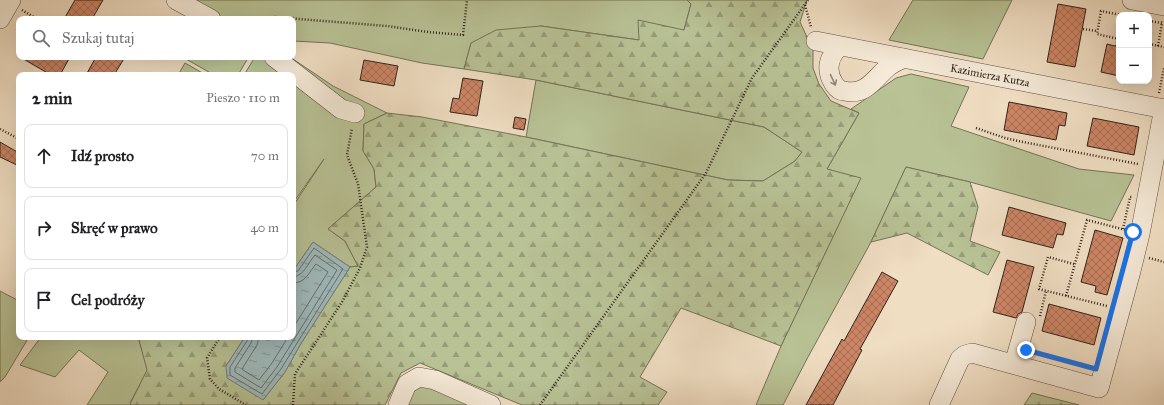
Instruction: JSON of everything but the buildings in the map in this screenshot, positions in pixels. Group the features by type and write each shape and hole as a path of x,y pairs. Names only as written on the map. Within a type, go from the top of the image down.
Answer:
{"street":[{"path":"176,0 205,16"},
{"path":"1132,0 1163,14"},
{"path":"0,19 14,4"},
{"name":"Kazimierza Kutza","path":"816,41 1162,106"},
{"path":"840,46 834,51 830,59 828,69 831,79 836,87 843,91 854,92 865,89 888,67 904,58"},
{"path":"278,60 293,72"},
{"path":"296,74 340,109 355,113"},
{"path":"940,405 960,359 965,354 972,353 1016,356 1100,388 1140,234 1162,106"},
{"path":"1016,356 1026,322"},
{"path":"398,405 407,384 419,376 435,380 491,405"}],"path":[{"path":"296,19 387,26 463,35 467,0"},
{"path":"540,405 706,173 752,78 808,0"},
{"path":"14,4 32,16"},
{"path":"1097,31 1101,11 1116,14"},
{"path":"1158,46 1163,14"},
{"path":"1083,28 1097,31 1097,34 1116,39"},
{"path":"1152,45 1164,47"},
{"path":"1162,106 1160,90 1164,68"},
{"path":"293,405 295,374 342,302 360,268 367,247 358,184 348,155 355,113"},
{"path":"976,128 1011,139 1138,164"},
{"path":"0,129 16,137"},
{"path":"1066,296 1087,220 1140,234"},
{"path":"1074,264 1048,257 1040,289 1121,310"},
{"path":"218,340 207,358 210,379 219,390 246,405"},
{"path":"1016,356 1096,369"}],"green space":[{"path":"188,0 687,0 691,4 684,30 639,40 541,26 471,43 464,69 422,63 330,43 296,41 296,16 218,16"},
{"path":"687,0 807,0 800,22 813,50 813,68 819,84 831,101 859,113 827,169 861,178 781,346 681,308 640,377 667,392 658,405 522,405 420,363 401,373 385,405 130,404 147,370 139,340 243,340 226,366 263,400 285,372 300,345 350,267 358,266 345,241 328,229 376,187 374,169 363,151 364,124 387,113 422,117 526,137 728,180 763,181 795,161 802,152 764,127 536,80 464,69 471,43 496,30 541,26 639,40 638,20 684,30 691,4"},
{"path":"913,0 1012,0 983,59 889,40"},
{"path":"188,60 247,60 240,72 209,72"},
{"path":"253,60 294,60 333,86 387,113 364,124 363,150 374,169 376,187 328,229 345,241 358,266 350,267 313,242 296,267 296,201 324,159 296,199 296,72 246,72"},
{"path":"185,63 201,72 180,72"},
{"path":"911,74 969,87 951,126 1079,169 1134,175 1111,221 970,182 906,167 871,242 783,405 756,405 781,346 860,179 827,169 859,113 851,109 896,78"},
{"path":"536,80 764,127 802,152 795,161 763,181 728,180 526,137"},
{"path":"906,167 970,182 978,207 970,241 1000,252 988,275 907,233 871,242"},
{"path":"0,291 16,299 16,340 27,340 5,377 0,382"},
{"path":"39,340 139,340 148,370 130,403 132,405 87,405 108,372 79,350 55,377 20,365"},
{"path":"417,381 482,405 406,405"},
{"path":"1032,393 1079,405 1024,405"}],"water":[{"path":"313,242 350,267 300,345 285,372 263,400 227,378 226,366 243,340 296,340 296,267"}],"route":[{"path":"1026,350 1096,369 1133,232"}]}
